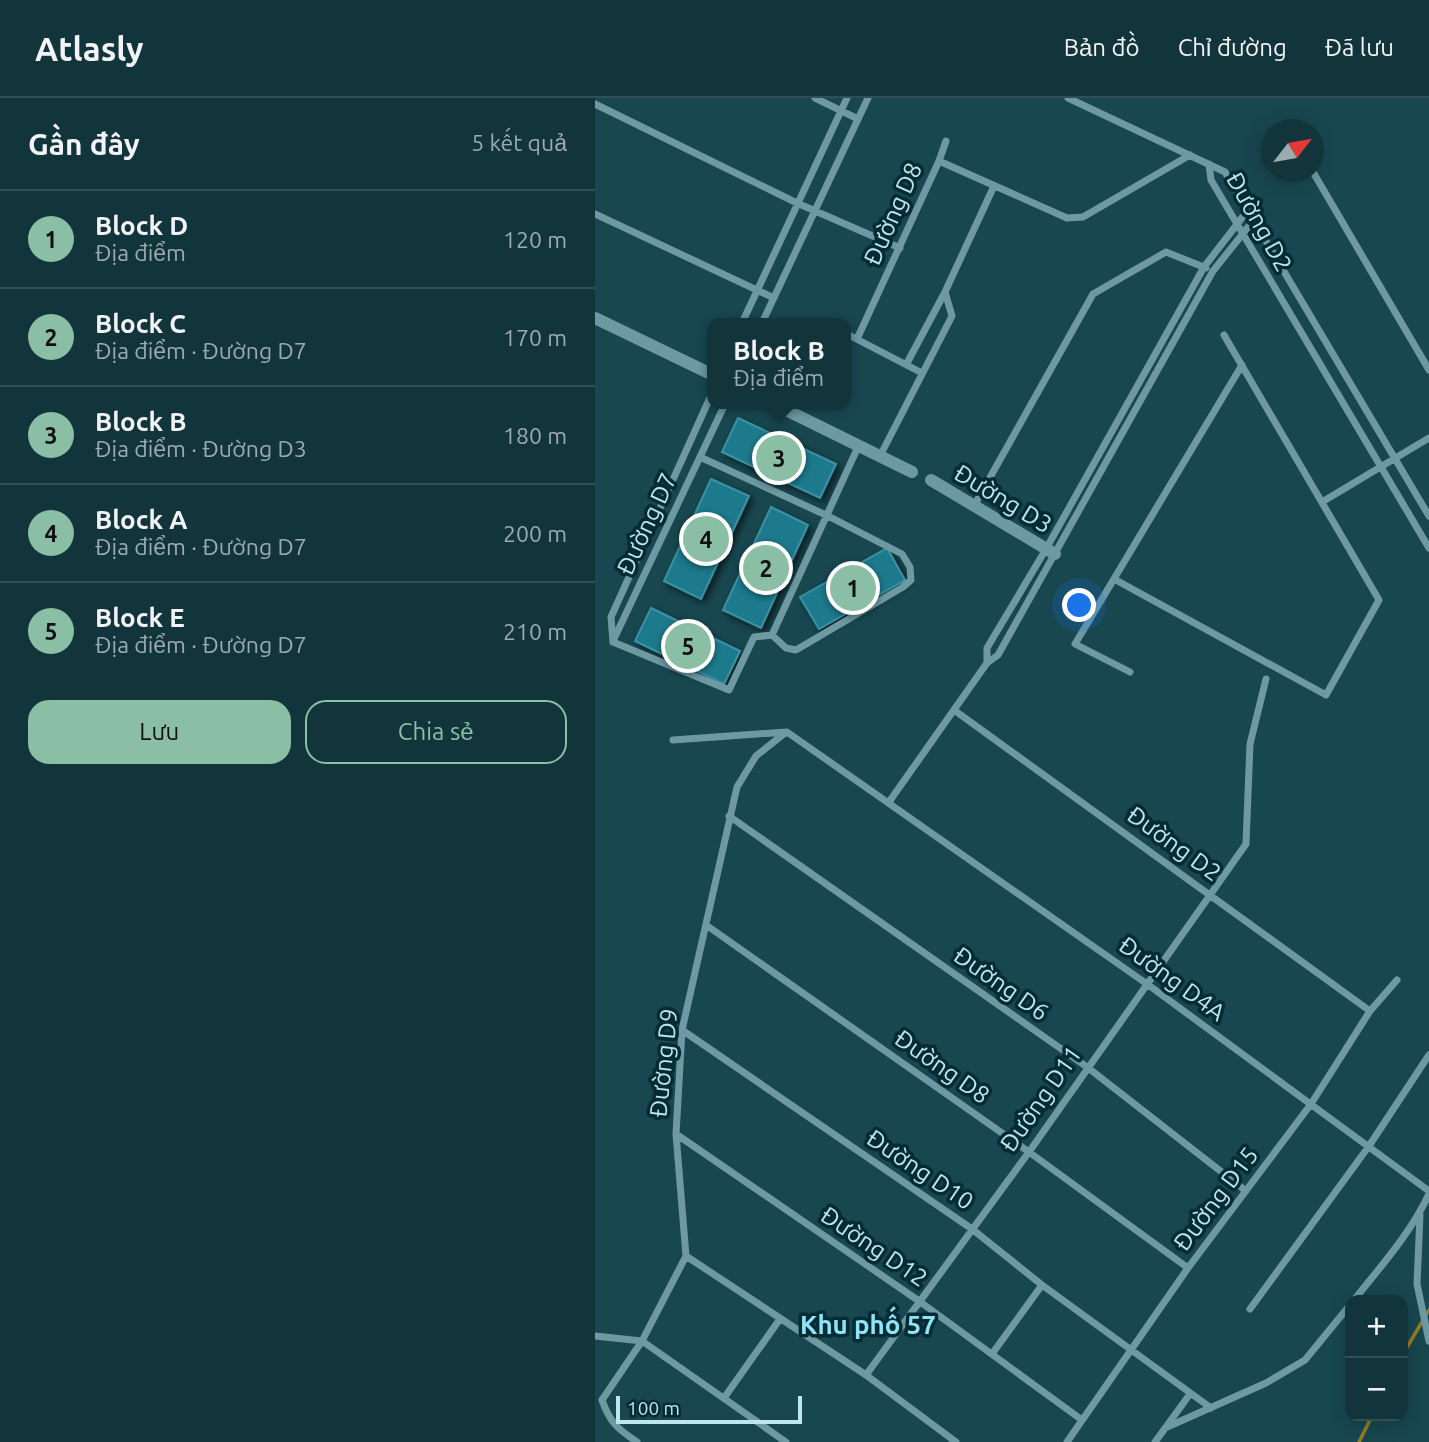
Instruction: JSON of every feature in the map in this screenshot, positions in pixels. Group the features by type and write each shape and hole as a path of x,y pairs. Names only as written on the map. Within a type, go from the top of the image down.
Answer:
{"street":[{"path":"815,98 858,119"},
{"path":"744,318 847,98"},
{"path":"764,318 868,98"},
{"path":"1068,98 1209,164"},
{"path":"595,104 797,203 900,248"},
{"path":"939,161 946,141"},
{"name":"Đường D8","path":"857,339 939,161 1067,218 1076,219 1190,155"},
{"name":"Đường D2","path":"1209,164 1225,172 1429,516"},
{"name":"Đường D2","path":"1209,164 1211,180 1429,548"},
{"path":"1319,182 1429,370"},
{"path":"906,365 945,292 994,186"},
{"path":"889,802 987,663 998,655 1050,551 1203,267 1248,210"},
{"path":"595,214 774,298"},
{"path":"987,663 987,648 1050,551 1213,271 1253,221"},
{"path":"974,506 1093,294 1166,252 1213,271"},
{"path":"880,456 952,316 945,292"},
{"path":"595,318 707,373"},
{"path":"1114,579 1326,695 1379,600 1224,335"},
{"path":"851,336 922,373"},
{"path":"1130,672 1076,644 1242,365"},
{"name":"Đường D7","path":"613,642 611,617 707,402"},
{"name":"Đường D7","path":"613,642 723,409"},
{"path":"783,409 912,472"},
{"path":"1322,502 1429,438"},
{"path":"772,635 858,447"},
{"path":"613,642 729,690 754,637 772,635 786,648 796,650 911,580 910,567 902,554 828,516 700,457"},
{"name":"Đường D3","path":"931,481 1050,551"},
{"name":"Đường D11","path":"866,1375 1029,1152 1246,844 1250,744 1266,679"},
{"name":"Đường D2","path":"954,710 1370,1011"},
{"path":"673,740 787,732"},
{"name":"Đường D4A","path":"787,732 1147,984 1429,1193"},
{"name":"Đường D9","path":"686,1256 676,1134 682,1030 737,787 756,756 787,732"},
{"name":"Đường D6","path":"729,816 1087,1068 1246,1191"},
{"name":"Đường D8","path":"706,925 1029,1152 1188,1268"},
{"name":"Đường D15","path":"1067,1442 1188,1268 1311,1104 1370,1011 1397,980"},
{"name":"Đường D10","path":"682,1030 972,1229 1042,1285 1211,1408"},
{"path":"1250,1309 1369,1146 1429,1055"},
{"name":"Đường D12","path":"676,1134 919,1301 1082,1420"},
{"path":"1358,1295 1420,1214 1429,1193"},
{"path":"1420,1214 1417,1284 1429,1341"},
{"path":"637,1442 616,1427 607,1415 603,1400 642,1341 686,1256 866,1375 956,1442"},
{"path":"992,1354 1042,1285"},
{"path":"1165,1428 1266,1383 1305,1360 1345,1311"},
{"path":"724,1398 780,1319"},
{"path":"595,1336 642,1341 786,1442"},
{"path":"1155,1442 1190,1394"}],"building":[{"path":"738,418 836,464 820,498 722,452"},
{"path":"711,479 749,496 701,599 664,581"},
{"path":"771,507 808,525 761,628 723,610"},
{"path":"887,548 905,580 819,629 800,597"},
{"path":"651,608 740,651 724,684 635,641"}],"waterway":[{"path":"1408,1346 1429,1310"},
{"path":"1359,1442 1370,1421"}],"place":[{"name":"Block B","path":"779,458"},
{"name":"Block A","path":"706,539"},
{"name":"Block C","path":"766,568"},
{"name":"Block D","path":"853,588"},
{"name":"Block E","path":"688,646"}],"district":[{"name":"Khu phố 57","path":"868,1325"}]}
